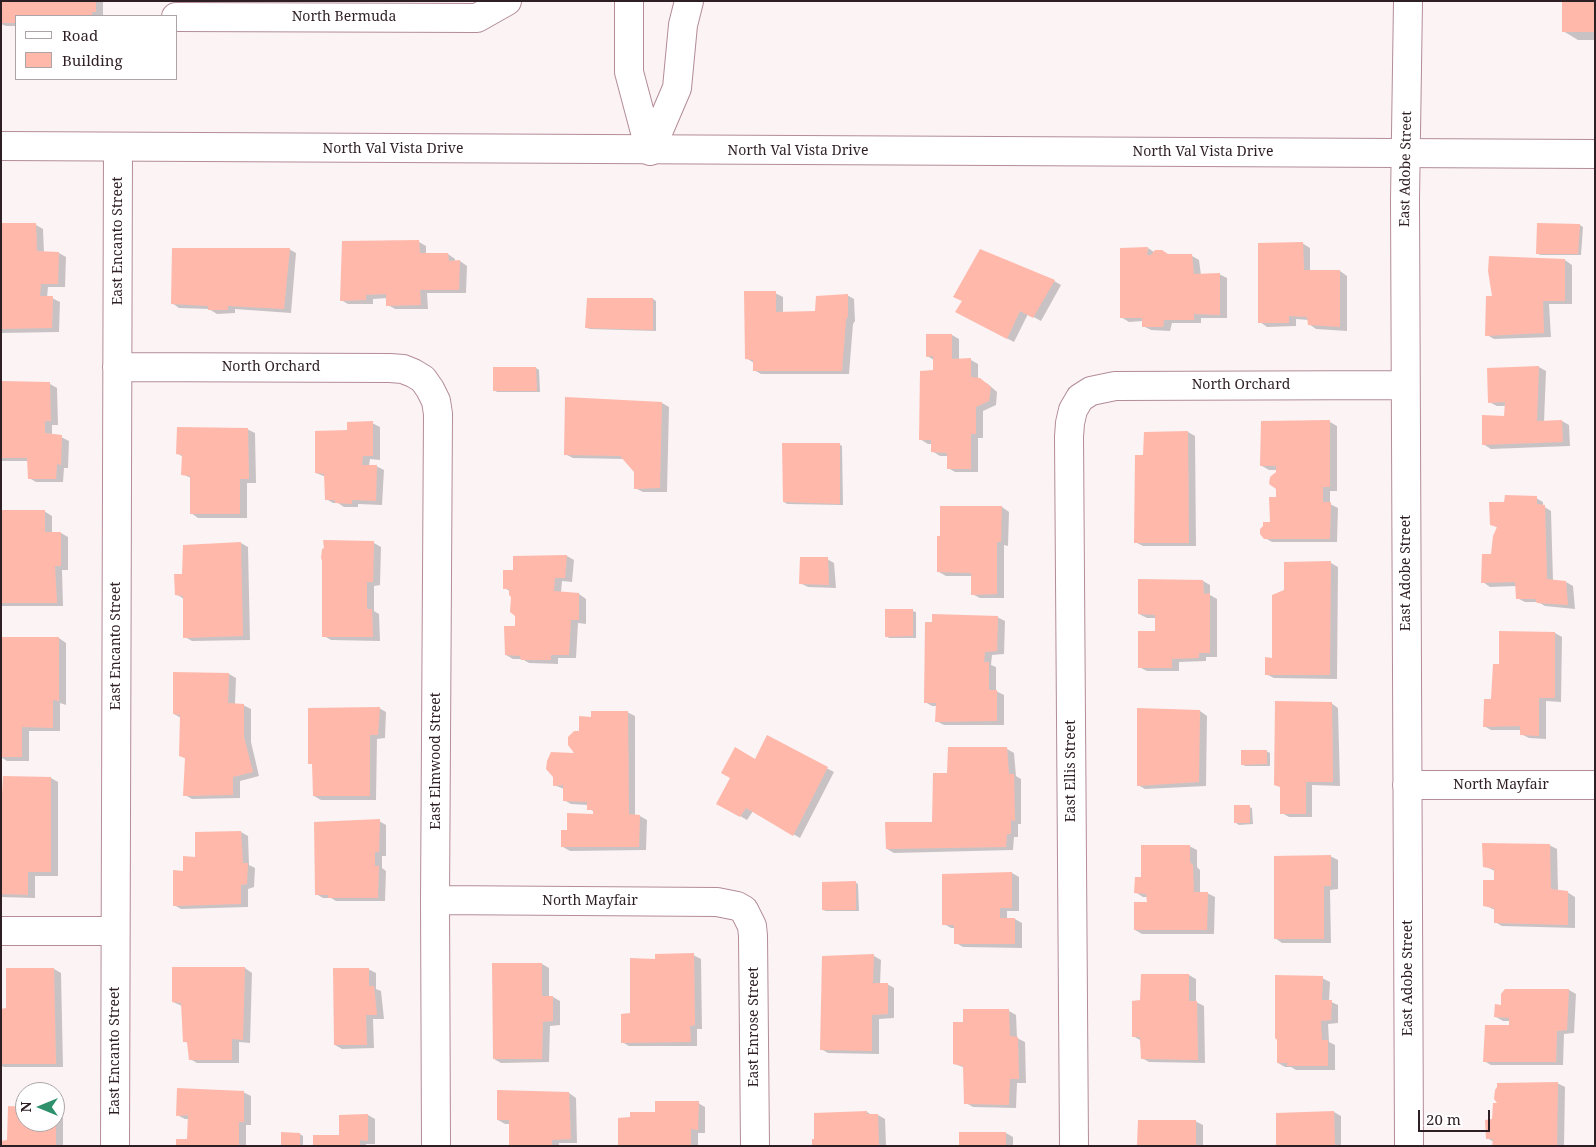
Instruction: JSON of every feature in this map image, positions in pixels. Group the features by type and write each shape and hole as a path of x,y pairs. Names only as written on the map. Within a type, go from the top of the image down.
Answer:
{"street":[{"name":"North Bermuda","path":"161,1 174,15"},
{"name":"North Bermuda","path":"178,17 477,18 507,1"},
{"path":"629,1 629,72 650,151"},
{"path":"650,151 676,88 683,25 689,1"},
{"name":"East Adobe Street","path":"1408,1 1405,200 1409,1146"},
{"name":"North Val Vista Drive","path":"1,146 650,151 1595,154"},
{"name":"East Encanto Street","path":"115,1146 118,147"},
{"name":"North Orchard","path":"117,367 390,368 403,369 423,380"},
{"name":"East Elmwood Street","path":"423,380 436,401 438,414 435,900 436,1146"},
{"name":"North Orchard","path":"1080,398 1091,391 1115,386 1406,384"},
{"name":"East Ellis Street","path":"1074,1146 1069,437 1073,410 1080,398"},
{"name":"North Mayfair","path":"1408,785 1595,786"},
{"name":"North Mayfair","path":"435,900 717,902 737,906 744,910"},
{"name":"East Enrose Street","path":"744,910 753,936 755,1146"},
{"path":"1,931 115,931"}],"building":[{"path":"1,1 96,1 96,12 92,12 92,15 15,15 15,23 1,23"},
{"path":"1562,1 1595,1 1595,32 1562,32"},
{"path":"1,223 36,223 37,251 59,252 58,284 41,284 40,296 53,296 52,328 1,329"},
{"path":"1537,223 1580,224 1578,254 1536,254"},
{"path":"419,240 420,253 448,253 449,261 460,260 459,290 420,290 421,305 386,306 386,294 366,295 366,300 340,301 342,241"},
{"path":"1303,242 1304,270 1340,270 1340,327 1308,325 1307,317 1289,316 1289,323 1258,323 1258,243"},
{"path":"1148,247 1147,255 1151,255 1155,250 1162,250 1168,254 1192,254 1194,274 1220,273 1220,315 1194,314 1194,320 1164,320 1163,327 1142,327 1142,318 1120,318 1120,248"},
{"path":"172,248 290,248 284,309 228,306 228,310 208,310 208,306 171,304"},
{"path":"980,249 1055,280 1033,318 1020,311 1007,339 955,312 962,301 953,297"},
{"path":"1489,256 1565,259 1565,301 1543,301 1544,333 1485,336 1486,296 1492,296 1488,271"},
{"path":"744,291 776,291 776,312 815,311 816,296 848,294 848,316 846,320 842,371 753,371 753,360 745,359"},
{"path":"587,298 653,298 653,330 585,328"},
{"path":"926,334 952,334 952,359 971,358 971,377 980,378 991,387 989,401 976,407 976,434 971,434 971,469 947,469 947,453 931,452 931,440 919,440 920,371 933,370 933,356 926,357"},
{"path":"1539,366 1537,421 1562,420 1563,442 1482,445 1482,415 1504,416 1505,402 1488,403 1487,368"},
{"path":"493,367 536,367 537,391 493,391"},
{"path":"1,381 50,382 51,421 45,421 45,433 62,435 61,465 57,464 56,479 28,479 27,458 1,458"},
{"path":"565,397 662,402 660,488 634,489 634,472 620,456 564,455"},
{"path":"1330,420 1330,487 1323,487 1323,502 1331,502 1330,539 1264,539 1260,534 1260,529 1263,526 1263,522 1270,522 1269,497 1276,497 1276,489 1269,484 1270,477 1276,472 1276,466 1260,466 1261,421"},
{"path":"373,421 373,456 363,456 362,465 377,465 376,501 352,500 352,504 335,503 335,500 325,500 324,474 315,473 315,431 347,430 347,422"},
{"path":"177,427 248,428 249,479 240,479 240,514 190,514 190,476 181,475 182,455 176,454"},
{"path":"1188,431 1189,543 1134,543 1135,455 1143,455 1144,432"},
{"path":"782,443 840,443 840,504 783,502"},
{"path":"1505,495 1537,496 1537,504 1545,505 1547,579 1566,581 1568,605 1537,603 1535,599 1516,599 1515,582 1481,583 1482,554 1491,554 1493,536 1497,527 1490,525 1489,502 1504,502"},
{"path":"940,506 1002,506 1001,542 997,542 997,594 971,595 971,573 937,572 937,536 940,536"},
{"path":"1,510 45,510 45,532 61,532 61,566 55,566 57,603 1,603"},
{"path":"323,540 374,541 373,582 367,582 367,609 372,609 373,637 322,637 321,558 322,549 324,548"},
{"path":"241,542 243,636 183,638 183,596 175,595 174,574 182,574 183,545"},
{"path":"567,555 565,578 555,578 554,591 579,593 579,620 571,620 569,655 551,655 551,660 521,660 520,656 505,655 504,626 515,626 515,616 510,612 511,597 509,589 503,589 503,570 513,570 513,556"},
{"path":"800,557 828,557 829,585 799,584"},
{"path":"1331,561 1330,675 1265,675 1265,657 1272,658 1272,595 1284,590 1284,562"},
{"path":"1138,579 1203,580 1204,594 1210,593 1210,653 1199,653 1199,658 1172,659 1172,668 1138,668 1138,631 1155,631 1155,615 1138,614"},
{"path":"885,609 913,609 913,636 885,637"},
{"path":"932,614 998,616 997,651 985,652 984,662 989,662 989,690 997,690 997,721 935,722 936,703 924,703 925,622 932,622"},
{"path":"1499,631 1555,632 1555,698 1539,698 1539,736 1520,735 1520,726 1483,727 1484,699 1491,699 1493,664 1499,664"},
{"path":"1,637 59,637 59,701 53,700 53,728 22,727 22,757 1,757"},
{"path":"173,672 229,673 228,703 244,704 244,737 253,772 233,777 233,795 183,796 185,758 179,756 180,715 173,714"},
{"path":"1275,701 1332,702 1333,782 1306,782 1306,814 1280,814 1280,787 1274,785"},
{"path":"380,707 378,735 370,735 370,796 313,796 312,764 308,764 308,708"},
{"path":"1137,708 1200,710 1199,782 1137,786"},
{"path":"591,711 628,711 629,814 640,815 639,847 561,847 561,830 567,830 567,813 593,814 593,810 587,810 587,802 563,801 563,785 553,786 553,777 546,769 547,761 551,752 574,753 568,745 568,737 574,731 579,731 579,716 591,717"},
{"path":"767,735 828,767 793,836 746,808 740,817 716,804 730,778 721,773 735,747 755,759"},
{"path":"948,747 1007,747 1009,774 1014,774 1015,821 1011,820 1011,834 1007,834 1006,847 886,849 885,822 932,822 933,773 947,773"},
{"path":"1241,750 1267,750 1267,764 1241,765"},
{"path":"3,776 51,777 51,872 28,872 28,895 1,894"},
{"path":"1234,805 1250,805 1250,823 1234,823"},
{"path":"380,819 379,852 375,852 375,866 379,866 378,898 328,898 328,895 315,895 314,822"},
{"path":"241,831 243,863 248,863 247,884 241,885 241,904 173,906 173,870 183,871 183,856 195,857 195,832"},
{"path":"1482,843 1550,844 1551,889 1568,891 1568,925 1494,923 1494,908 1483,906 1483,880 1494,880 1494,869 1483,867"},
{"path":"1141,845 1190,845 1194,892 1208,892 1207,930 1134,930 1134,902 1147,902 1146,894 1134,893 1135,877 1141,877"},
{"path":"1331,855 1331,886 1324,886 1324,939 1274,939 1274,856"},
{"path":"1012,872 1012,908 1000,908 1000,918 1015,918 1015,944 954,944 954,925 942,925 942,874"},
{"path":"856,881 856,910 822,910 822,882"},
{"path":"694,953 695,1025 690,1026 691,1042 621,1043 621,1014 630,1013 630,958 655,959 655,954"},
{"path":"874,954 873,983 888,983 888,1014 872,1015 872,1051 820,1050 822,956"},
{"path":"492,963 542,963 542,996 553,996 553,1021 543,1022 542,1059 493,1059"},
{"path":"172,967 245,967 243,1040 232,1039 232,1060 189,1060 187,1042 183,1042 181,1003 172,1002"},
{"path":"6,968 54,968 56,1064 1,1064 1,1009 6,1008"},
{"path":"333,968 369,968 369,986 374,986 377,1015 366,1015 367,1045 334,1045"},
{"path":"1141,974 1189,974 1189,1001 1197,1001 1198,1060 1141,1059 1140,1037 1132,1037 1132,1001 1140,1000"},
{"path":"1275,975 1323,976 1322,1000 1332,1000 1331,1020 1321,1021 1322,1040 1328,1040 1328,1066 1287,1066 1287,1063 1277,1063"},
{"path":"1505,989 1569,989 1567,1030 1557,1031 1556,1062 1483,1062 1485,1025 1509,1025 1509,1018 1494,1017 1495,1004 1501,1005 1501,994"},
{"path":"963,1009 1009,1009 1010,1036 1018,1037 1019,1079 1010,1079 1009,1105 964,1104 963,1066 953,1064 953,1022 963,1022"},
{"path":"1558,1082 1557,1146 1492,1146 1493,1139 1486,1139 1485,1120 1492,1119 1493,1103 1497,1103 1494,1099 1497,1083"},
{"path":"177,1088 244,1091 244,1122 239,1122 239,1146 176,1146 176,1139 187,1139 188,1115 176,1116"},
{"path":"497,1090 569,1092 571,1139 552,1140 552,1146 509,1146 509,1120 497,1120"},
{"path":"655,1101 699,1101 698,1130 691,1129 691,1146 618,1146 618,1118 630,1117 630,1112 655,1112"},
{"path":"8,1106 15,1106 15,1132 56,1132 56,1146 1,1146 1,1141 7,1140"},
{"path":"867,1111 867,1114 878,1114 879,1146 812,1146 812,1139 814,1139 814,1113"},
{"path":"1334,1111 1335,1146 1276,1146 1276,1113"},
{"path":"368,1114 368,1141 360,1140 360,1146 313,1146 313,1135 339,1135 339,1115"},
{"path":"1138,1120 1196,1120 1196,1146 1137,1146"},
{"path":"281,1132 300,1133 300,1146 281,1146"},
{"path":"959,1132 1006,1132 1006,1146 959,1146"}]}
